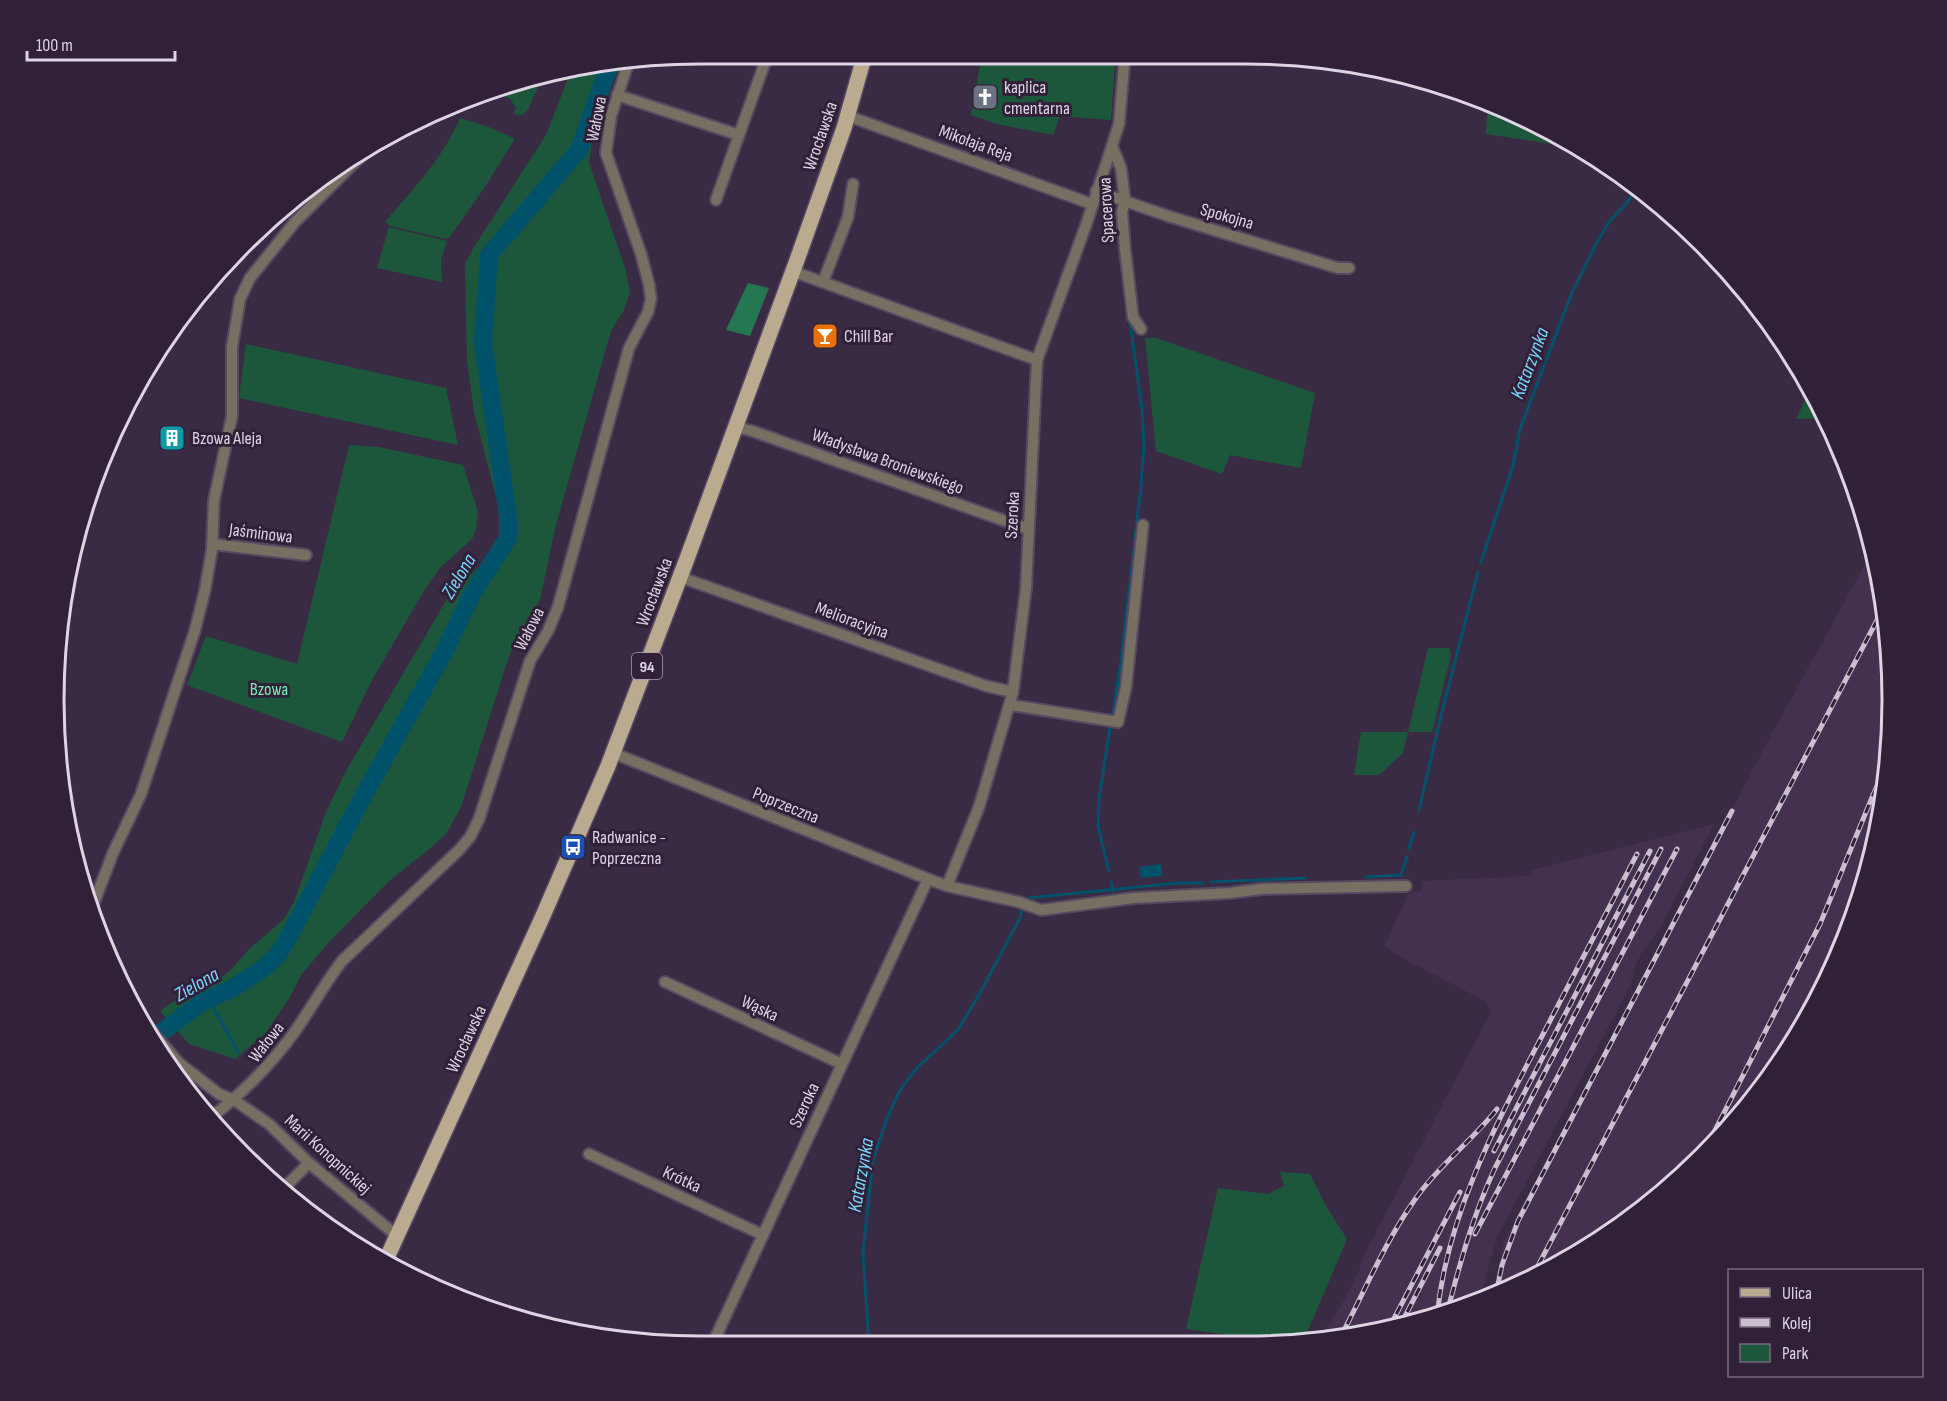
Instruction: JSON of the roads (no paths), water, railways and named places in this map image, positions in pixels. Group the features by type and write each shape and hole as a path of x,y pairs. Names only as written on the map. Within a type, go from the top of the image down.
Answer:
{"main road":[{"name":"Wrocławska","path":"388,1254 542,918 613,753 736,427 848,116 862,64"}],"street":[{"path":"716,200 764,64"},
{"path":"1112,146 1119,124 1124,64"},
{"name":"Wałowa","path":"217,1113 234,1100 272,1062 298,1028 328,978 342,961 459,850 470,837 479,819 509,733 530,661 548,631 558,607 629,348 648,312 651,300 641,254 606,153 606,137 626,69"},
{"path":"616,99 739,135"},
{"name":"Mikołaja Reja","path":"848,116 1092,204"},
{"name":"Szeroka","path":"947,886 979,807 1011,705 1024,604 1037,360 1112,146"},
{"name":"Spacerowa","path":"1112,146 1120,168 1125,201 1122,213 1133,316 1141,329"},
{"path":"96,899 113,853 141,794 193,636 207,580 212,544 214,500 232,416 232,347 235,325 245,288 250,278 295,222 340,177"},
{"path":"823,282 848,218 853,184"},
{"name":"Spokojna","path":"1096,191 1168,216 1338,268 1349,268"},
{"path":"792,272 1037,360"},
{"name":"Władysława Broniewskiego","path":"736,427 1028,529"},
{"path":"1011,705 1118,722 1126,687 1143,525"},
{"name":"Jaśminowa","path":"212,544 306,555"},
{"name":"Melioracyjna","path":"680,577 986,686 1013,692"},
{"name":"Poprzeczna","path":"613,753 947,886 1019,902 1041,910 1134,898 1230,894 1261,889 1406,886"},
{"name":"Szeroka","path":"716,1336 928,879"},
{"name":"Wąska","path":"665,982 842,1064"},
{"name":"Marii Konopnickiej","path":"177,1061 219,1094 234,1100 269,1124 309,1163 397,1236"},
{"name":"Krótka","path":"588,1154 763,1235"},
{"path":"288,1184 309,1163"}],"water":[{"path":"1161,864 1162,876 1141,878 1139,867"}],"waterway":[{"name":"Zielona","path":"159,1034 201,1003 235,987 261,970 277,956 443,654 472,594 508,538 508,517 483,342 489,255 579,150 607,72"},
{"name":"Katarzynka","path":"1481,562 1513,466 1520,429 1571,295 1609,222 1633,195"},
{"path":"1116,211 1120,245"},
{"path":"1113,714 1121,661 1144,447 1142,409 1121,258"},
{"name":"Katarzynka","path":"1419,810 1478,572"},
{"path":"1109,871 1098,826 1099,799 1110,728"},
{"name":"Katarzynka","path":"1409,848 1414,832"},
{"name":"Katarzynka","path":"1366,877 1401,875 1407,857"},
{"name":"Katarzynka","path":"1211,882 1305,878"},
{"name":"Katarzynka","path":"1111,882 1113,891"},
{"name":"Katarzynka","path":"1028,898 1178,883 1203,883"},
{"name":"Katarzynka","path":"868,1336 863,1252 873,1160 887,1118 908,1079 958,1030 1020,918 1022,909"},
{"path":"209,999 238,1052"}],"railway":[{"path":"1538,1265 1877,620"},
{"path":"1715,1130 1820,924 1876,788"},
{"path":"1498,1284 1502,1265 1518,1221 1732,811"},
{"path":"1450,1303 1474,1221 1495,1168 1661,849"},
{"path":"1475,1234 1677,849"},
{"path":"1494,1151 1650,851"},
{"path":"1438,1307 1451,1243 1475,1174 1506,1106 1637,854"},
{"path":"1345,1328 1385,1249 1416,1198 1497,1109"},
{"path":"1394,1319 1460,1192"},
{"path":"1405,1316 1440,1248"}],"place":[{"name":"kaplica cmentarna","path":"985,97"},
{"name":"Chill Bar","path":"825,336"},
{"name":"Bzowa Aleja","path":"172,438"},
{"name":"Radwanice - Poprzeczna","path":"573,847"}],"park label":[{"name":"Bzowa","path":"269,689"}]}
